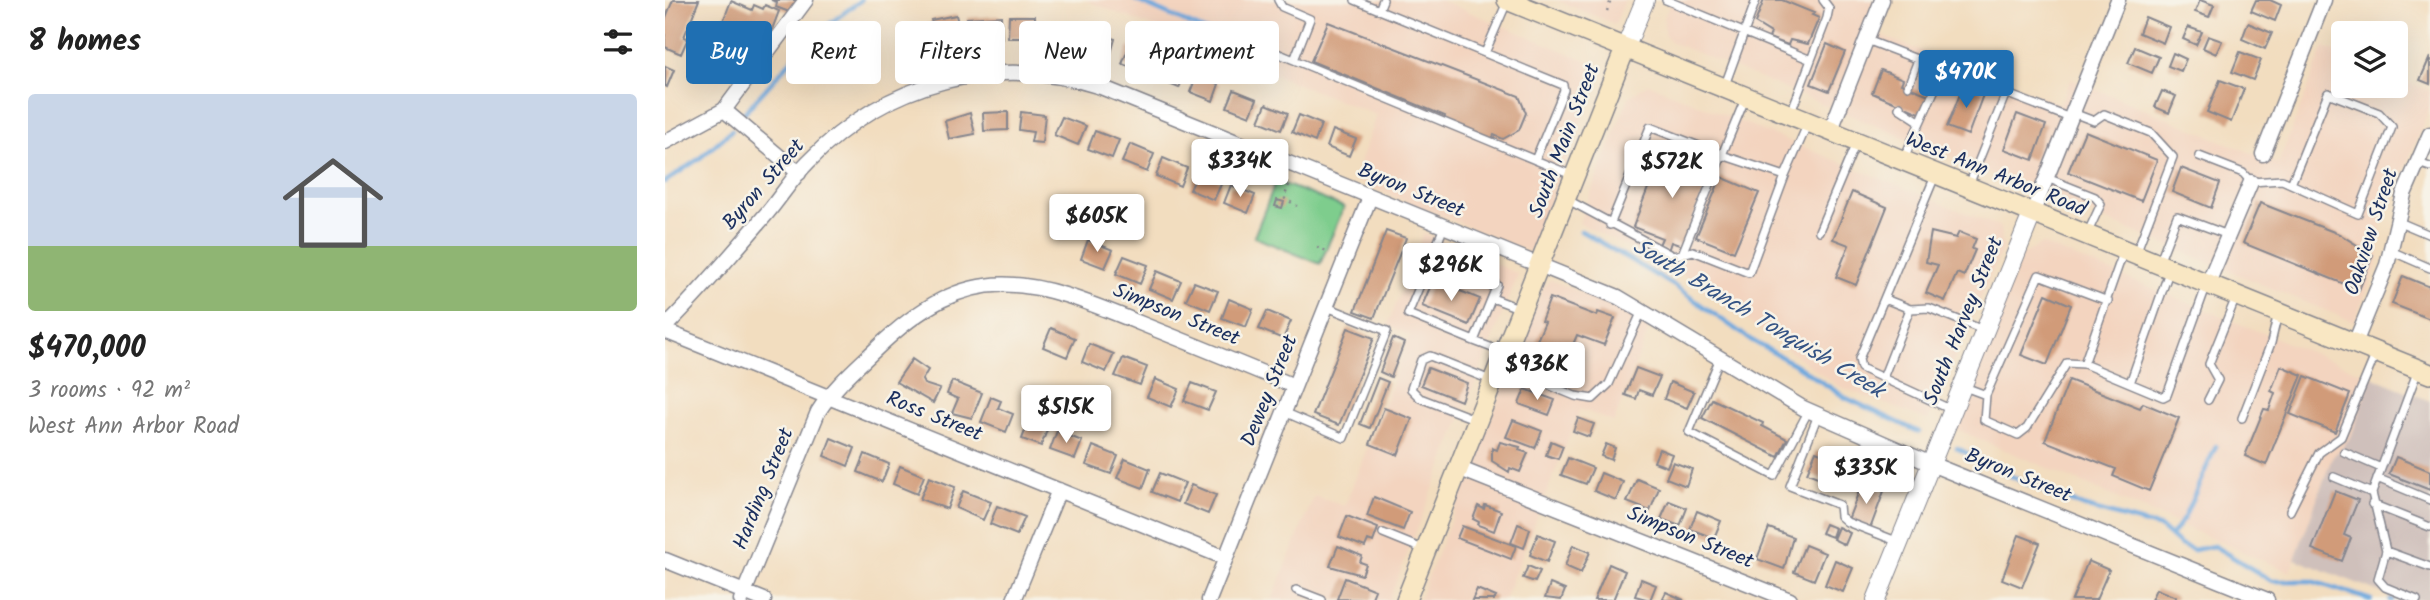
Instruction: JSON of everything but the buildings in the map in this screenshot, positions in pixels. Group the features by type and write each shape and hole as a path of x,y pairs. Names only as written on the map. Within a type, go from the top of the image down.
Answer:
{"main road":[{"name":"West Ann Arbor Road","path":"1507,0 1935,176 2208,283 2424,372"},
{"name":"South Main Street","path":"1406,600 1625,49"}],"street":[{"path":"665,142 724,110 806,0"},
{"path":"1625,49 1644,0"},
{"path":"1830,132 1882,0"},
{"path":"2032,214 2118,0"},
{"path":"2263,154 2323,0"},
{"name":"Byron Street","path":"665,329 799,173 848,127 893,98 956,77 1020,71 1064,77 1101,87 1540,265 1642,310 1814,412 1931,464 2267,600"},
{"path":"724,110 799,173"},
{"name":"Oakview Street","path":"2355,343 2391,251 2404,194 2424,165 2430,134"},
{"path":"2208,283 2251,182"},
{"name":"Dewey Street","path":"1209,600 1370,197"},
{"name":"South Harvey Street","path":"1876,600 2032,214"},
{"name":"Simpson Street","path":"828,396 918,313 960,292 1004,284 1036,286 1067,293 1294,386"},
{"name":"Ross Street","path":"665,329 1226,558"},
{"name":"Harding Street","path":"743,596 818,412 828,396"},
{"name":"Simpson Street","path":"1458,468 1790,600"},
{"path":"1014,600 1059,490"},
{"path":"665,560 743,596 764,600"}],"lane":[{"path":"1278,0 1282,7 1310,19 1294,60"},
{"path":"1355,0 1565,88 1535,160"},
{"path":"1379,10 1383,0"},
{"path":"1485,53 1507,0"},
{"path":"1666,0 1811,60"},
{"path":"1724,89 1756,0"},
{"path":"1567,200 1673,256 1693,251 1749,273 1785,176 1811,60 1829,8 1823,0"},
{"path":"1867,40 2072,115 2094,121 2104,114 2151,134 2173,157 2108,301 2084,364"},
{"path":"1279,54 1575,177"},
{"path":"1908,86 1917,60"},
{"path":"1902,162 1944,69"},
{"path":"1968,189 2006,93"},
{"path":"2199,156 2243,173 2251,182 2282,180 2358,214 2392,127 2379,113 2328,93 2291,184"},
{"path":"1682,254 1745,97"},
{"path":"1900,106 1919,121"},
{"path":"1610,225 1650,127 1785,176"},
{"path":"1819,231 1856,143"},
{"path":"1935,176 1859,359 1861,368 1952,410"},
{"path":"2047,178 2095,197 2101,204 2087,236"},
{"path":"2130,383 2177,215 2228,235"},
{"path":"2397,221 2430,235"},
{"path":"1444,227 1408,314 1474,341 1499,366"},
{"path":"2391,251 2430,268"},
{"path":"1431,258 1497,285 1474,341"},
{"path":"2108,301 2039,275 1986,395 1984,420 2018,435 2027,428 2067,363 2084,364 2163,397 2167,395 2208,283"},
{"path":"2208,400 2218,380 2209,363 2236,296"},
{"path":"1492,298 1521,309"},
{"path":"1885,299 1910,309 1930,308 1983,330"},
{"path":"1284,412 1344,438 1387,331 1326,306"},
{"path":"1883,378 1910,309"},
{"path":"1477,420 1420,398 1411,389 1421,360 1430,356 1499,366 1575,396 1593,399 1609,384 1642,310"},
{"path":"2242,418 2271,343 2278,313"},
{"path":"2290,511 2319,453 2341,437 2377,352"},
{"path":"1720,357 1689,432 1774,476 1814,412"},
{"path":"2417,600 2385,587 2378,579 2386,551 2372,504 2372,493 2424,372"},
{"path":"1962,386 1986,395"},
{"path":"1814,412 1790,486 1839,505 1840,516 1858,527 1899,542"},
{"path":"2344,452 2381,468"},
{"path":"2334,477 2372,493"},
{"path":"2377,478 2430,500"},
{"path":"2372,504 2430,527"},
{"path":"1383,533 1426,551"},
{"path":"2386,551 2430,567"},
{"path":"1296,590 1322,600"}],"path":[{"path":"1607,11 1611,0"},
{"path":"1289,185 1282,199 1297,206"},
{"path":"1318,247 1329,252"}],"shaded area":[{"path":"1085,0 1440,0 1595,64 1593,90 1530,252 1354,180 1376,115 1279,77 1279,21 1138,21"},
{"path":"1556,0 1625,0 1615,24"},
{"path":"1671,0 1871,0 1888,6 1877,34 2060,104 2071,79 2278,164 2324,47 2331,50 2331,98 2408,98 2408,82 2430,91 2430,107 2382,224 2378,264 2354,322 1671,42 1664,34 1664,18"},
{"path":"1648,84 2000,227 2003,247 1928,420 1838,386 1684,275 1579,223 1629,97"},
{"path":"1424,233 1518,274 1389,600 1272,600 1314,496 1345,506 1410,335 1388,325"},
{"path":"2042,244 2372,377 2351,437 2332,458 2290,572 1954,428 2022,255"},
{"path":"1550,280 1624,310 1650,326 1614,422 1580,409 1504,600 1419,600 1543,288"},
{"path":"2372,377 2430,401 2430,600 2400,600 2295,559 2332,458 2351,437"}],"green space":[{"path":"1276,181 1344,207 1320,264 1254,237"}],"waterway":[{"path":"744,113 812,37 861,0"},
{"name":"South Branch Tonquish Creek","path":"1135,0 1183,21"},
{"path":"665,182 700,158 732,130"},
{"name":"South Branch Tonquish Creek","path":"1581,231 1673,285 1751,340 1846,398 1919,432"},
{"path":"2171,536 2184,518 2216,446"},
{"name":"South Branch Tonquish Creek","path":"1957,448 2023,482 2085,507 2161,528 2180,545 2193,550 2214,546 2272,581 2312,581 2371,600"}]}
